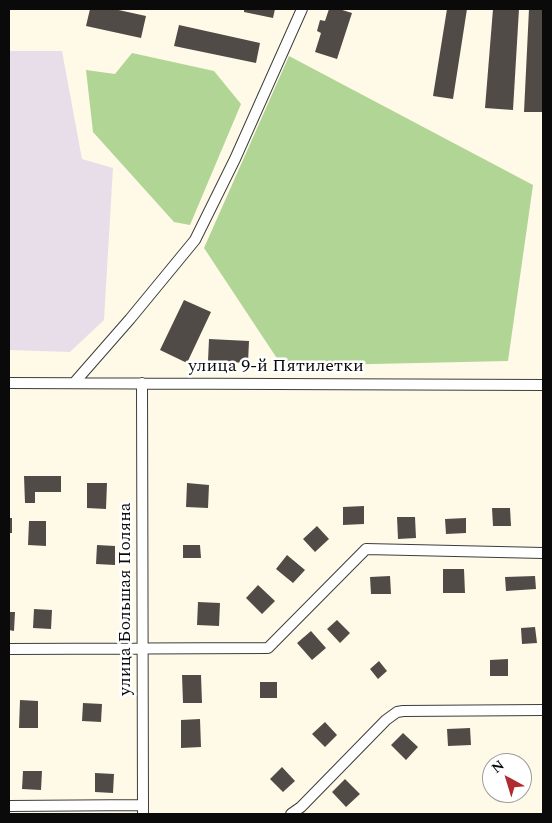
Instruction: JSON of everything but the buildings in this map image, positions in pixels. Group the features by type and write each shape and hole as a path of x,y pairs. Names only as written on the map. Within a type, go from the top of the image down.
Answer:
{"street":[{"path":"74,383 195,240 235,159 302,9"},
{"name":"улица 9-й Пятилетки","path":"9,383 543,385"},
{"name":"улица Большая Поляна","path":"142,383 143,810"},
{"path":"9,649 268,648 366,549 543,553"},
{"path":"291,814 301,807 386,720 398,712 403,710 543,710"},
{"path":"9,806 143,810"}],"shaded area":[{"path":"9,51 62,51 82,159 113,168 104,320 70,352 9,350"}],"green space":[{"path":"132,53 214,71 241,104 190,225 174,222 93,132 86,70 115,74"},
{"path":"289,56 533,185 508,361 282,366 204,248"}]}
